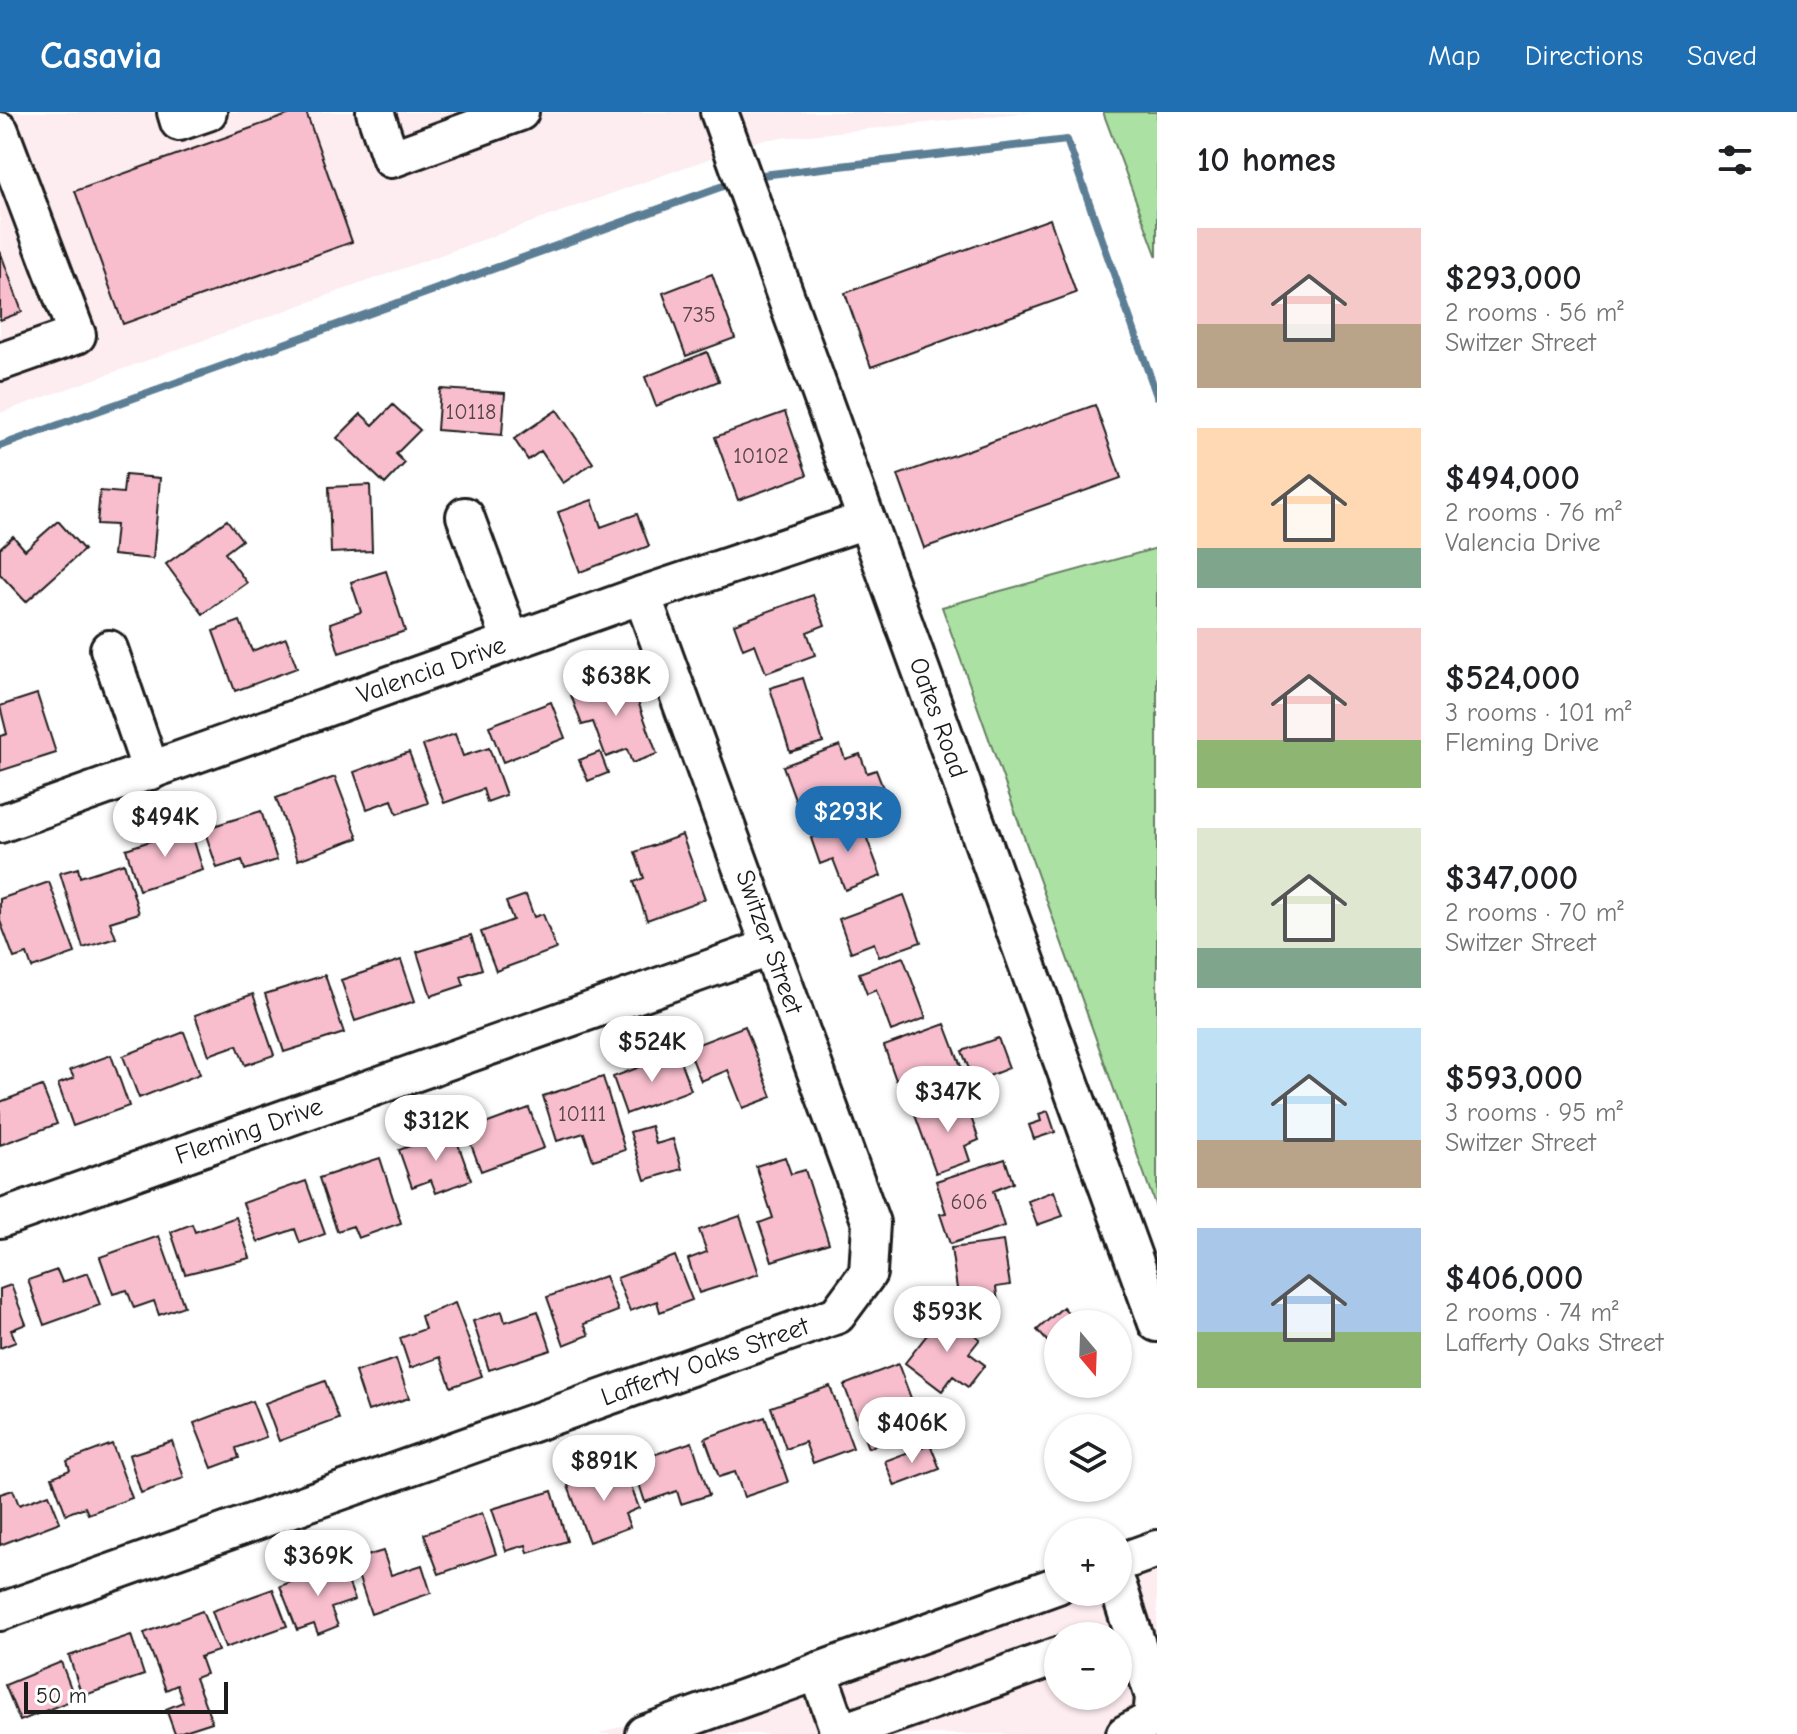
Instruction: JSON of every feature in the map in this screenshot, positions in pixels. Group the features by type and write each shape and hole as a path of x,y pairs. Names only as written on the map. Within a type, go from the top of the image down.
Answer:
{"street":[{"path":"176,112 179,122 208,112"},
{"path":"375,112 391,159 520,112"},
{"name":"Oates Road","path":"719,112 1157,1323"},
{"path":"0,131 77,335 0,362"},
{"path":"465,516 511,641"},
{"name":"Valencia Drive","path":"0,824 642,595 866,520"},
{"name":"Switzer Street","path":"642,595 871,1223 868,1273 856,1289"},
{"path":"109,649 151,771"},
{"name":"Fleming Drive","path":"0,1219 771,947"},
{"name":"Lafferty Oaks Street","path":"0,1612 837,1315 856,1289"},
{"path":"1132,1558 1157,1549"},
{"path":"644,1734 1044,1590"},
{"path":"1125,1734 1152,1719 1154,1697 1132,1650"},
{"path":"818,1671 839,1734 1044,1661"}],"shaded area":[{"path":"0,112 1033,112 761,140 0,413"},
{"path":"1157,1538 1157,1734 599,1734 1044,1578 1044,1606 1132,1606 1132,1573"}],"green space":[{"path":"1103,112 1157,112 1157,257"},
{"path":"1157,548 1157,1210 942,607"}],"building":[{"path":"296,112 306,112 352,242 123,324 75,191"},
{"path":"1050,219 1076,293 871,367 845,293"},
{"path":"0,251 22,312 0,320"},
{"path":"712,274 735,338 686,356 663,293"},
{"path":"707,352 719,381 656,406 645,377"},
{"path":"440,389 505,393 502,435 437,430"},
{"path":"393,405 420,430 396,454 405,463 385,484 337,438 361,414 373,425"},
{"path":"1095,405 1121,478 924,548 898,475"},
{"path":"557,410 593,463 563,483 541,451 528,460 514,439"},
{"path":"785,412 807,475 738,500 715,437"},
{"path":"125,475 160,478 153,559 113,555 116,525 97,524 100,491 123,493"},
{"path":"370,485 372,551 331,553 329,487"},
{"path":"592,500 601,527 637,514 649,546 580,572 558,512"},
{"path":"227,520 242,540 225,553 247,583 203,614 166,564"},
{"path":"58,521 84,550 26,602 0,574 0,548 13,536 25,550"},
{"path":"386,571 405,631 339,653 330,623 361,612 351,582"},
{"path":"813,595 825,625 807,632 815,655 766,673 755,644 743,649 734,624"},
{"path":"240,621 252,651 286,638 297,668 235,691 213,631"},
{"path":"628,674 657,754 632,763 627,749 606,757 593,722 582,725 571,695"},
{"path":"803,678 823,742 790,752 770,688"},
{"path":"37,694 56,753 0,771 0,736 7,734 0,706"},
{"path":"551,702 565,738 503,762 489,726"},
{"path":"455,734 463,756 489,748 506,795 487,802 483,789 444,803 423,745"},
{"path":"840,745 845,759 860,754 867,773 876,770 886,796 805,826 783,766"},
{"path":"409,752 428,803 397,814 392,800 367,809 354,772"},
{"path":"600,752 608,773 588,781 579,760"},
{"path":"335,777 358,838 298,860 276,798"},
{"path":"261,811 277,860 245,870 242,860 217,868 204,829"},
{"path":"860,820 881,876 845,890 833,859 820,864 811,838"},
{"path":"190,828 203,870 139,890 126,849"},
{"path":"682,835 705,899 647,920 634,882 644,878 635,852"},
{"path":"124,863 139,913 110,922 116,938 83,948 60,873 78,868 80,877"},
{"path":"49,882 75,953 32,968 27,954 14,958 0,921 0,899"},
{"path":"526,895 534,917 543,914 556,949 496,971 481,932 513,920 506,902"},
{"path":"904,895 921,942 879,957 874,943 851,952 839,919"},
{"path":"471,935 482,969 461,976 464,985 431,996 417,952"},
{"path":"903,957 926,1018 891,1031 876,990 867,994 859,973"},
{"path":"401,960 415,1001 355,1021 341,980"},
{"path":"325,975 344,1033 284,1052 265,994"},
{"path":"253,994 274,1055 245,1065 237,1045 209,1055 195,1015"},
{"path":"945,1024 968,1085 911,1106 901,1078 896,1080 884,1046"},
{"path":"745,1026 772,1097 743,1108 728,1070 701,1081 688,1048"},
{"path":"184,1032 200,1074 139,1098 123,1056"},
{"path":"998,1038 1009,1068 974,1082 962,1051"},
{"path":"677,1053 691,1090 626,1114 613,1077"},
{"path":"111,1055 129,1106 73,1126 58,1084 74,1078 70,1070"},
{"path":"603,1077 625,1150 593,1160 584,1133 557,1141 543,1096"},
{"path":"42,1086 57,1124 0,1145 0,1102"},
{"path":"964,1097 979,1140 965,1146 970,1161 936,1173 915,1115"},
{"path":"529,1108 544,1148 481,1171 466,1131"},
{"path":"1048,1111 1055,1132 1034,1139 1029,1125 1041,1121 1039,1114"},
{"path":"651,1126 656,1144 673,1139 682,1169 645,1180 630,1132"},
{"path":"453,1130 471,1180 436,1193 431,1180 412,1187 399,1150"},
{"path":"785,1157 791,1174 805,1170 829,1243 772,1261 759,1223 773,1218 756,1166"},
{"path":"380,1158 401,1223 358,1238 353,1226 337,1231 319,1178"},
{"path":"1005,1159 1013,1183 993,1191 1004,1226 950,1244 940,1214 946,1213 936,1181"},
{"path":"306,1181 325,1234 300,1243 295,1229 258,1242 243,1203"},
{"path":"1054,1191 1063,1216 1037,1225 1028,1201"},
{"path":"740,1216 759,1274 699,1293 688,1259 707,1252 699,1230"},
{"path":"236,1217 250,1258 185,1274 171,1232 192,1224 195,1232"},
{"path":"159,1236 184,1306 159,1315 154,1301 134,1308 127,1290 113,1294 100,1257"},
{"path":"1003,1241 1010,1285 996,1287 998,1303 960,1309 951,1248"},
{"path":"675,1256 692,1300 660,1312 657,1301 630,1311 617,1278"},
{"path":"57,1270 62,1282 88,1273 100,1305 44,1325 28,1280"},
{"path":"605,1276 618,1311 584,1324 589,1335 564,1345 547,1297"},
{"path":"11,1285 26,1324 11,1330 16,1342 0,1348 0,1289"},
{"path":"455,1303 482,1376 451,1387 440,1357 410,1368 400,1338 425,1329 421,1316"},
{"path":"502,1311 505,1322 538,1311 551,1350 489,1370 473,1321"},
{"path":"945,1312 980,1339 969,1353 985,1365 968,1387 953,1376 942,1391 905,1363"},
{"path":"1044,1324 1044,1338 1037,1330"},
{"path":"396,1359 409,1398 368,1411 355,1372"},
{"path":"898,1364 922,1427 868,1448 844,1385"},
{"path":"325,1381 339,1419 279,1441 265,1403"},
{"path":"830,1386 853,1448 813,1463 805,1442 786,1449 771,1407"},
{"path":"252,1401 266,1437 236,1448 239,1458 212,1468 194,1423"},
{"path":"765,1417 788,1482 744,1497 735,1472 719,1477 705,1438"},
{"path":"172,1441 184,1478 141,1493 129,1455"},
{"path":"692,1442 709,1495 681,1504 677,1491 645,1502 632,1462"},
{"path":"112,1444 132,1498 88,1514 85,1507 66,1514 52,1477 70,1470 67,1461"},
{"path":"930,1444 940,1469 895,1486 885,1461"},
{"path":"623,1465 639,1508 625,1514 630,1527 589,1542 568,1486"},
{"path":"13,1490 19,1505 49,1494 60,1522 0,1545 0,1494"},
{"path":"552,1491 567,1541 528,1553 526,1545 506,1551 492,1509"},
{"path":"482,1513 496,1554 439,1574 424,1534"},
{"path":"383,1551 391,1575 422,1565 431,1593 371,1614 353,1560"},
{"path":"341,1563 355,1600 331,1608 338,1626 318,1634 314,1624 297,1630 280,1586"},
{"path":"273,1589 287,1626 225,1648 212,1611"},
{"path":"202,1611 218,1651 200,1657 206,1674 195,1678 212,1722 175,1734 166,1709 183,1702 177,1685 166,1690 144,1633"},
{"path":"131,1635 144,1675 82,1696 69,1656"},
{"path":"61,1662 75,1699 20,1721 5,1685"}],"waterway":[{"path":"753,176 1067,140 1157,396"},
{"path":"0,446 737,181"}]}
